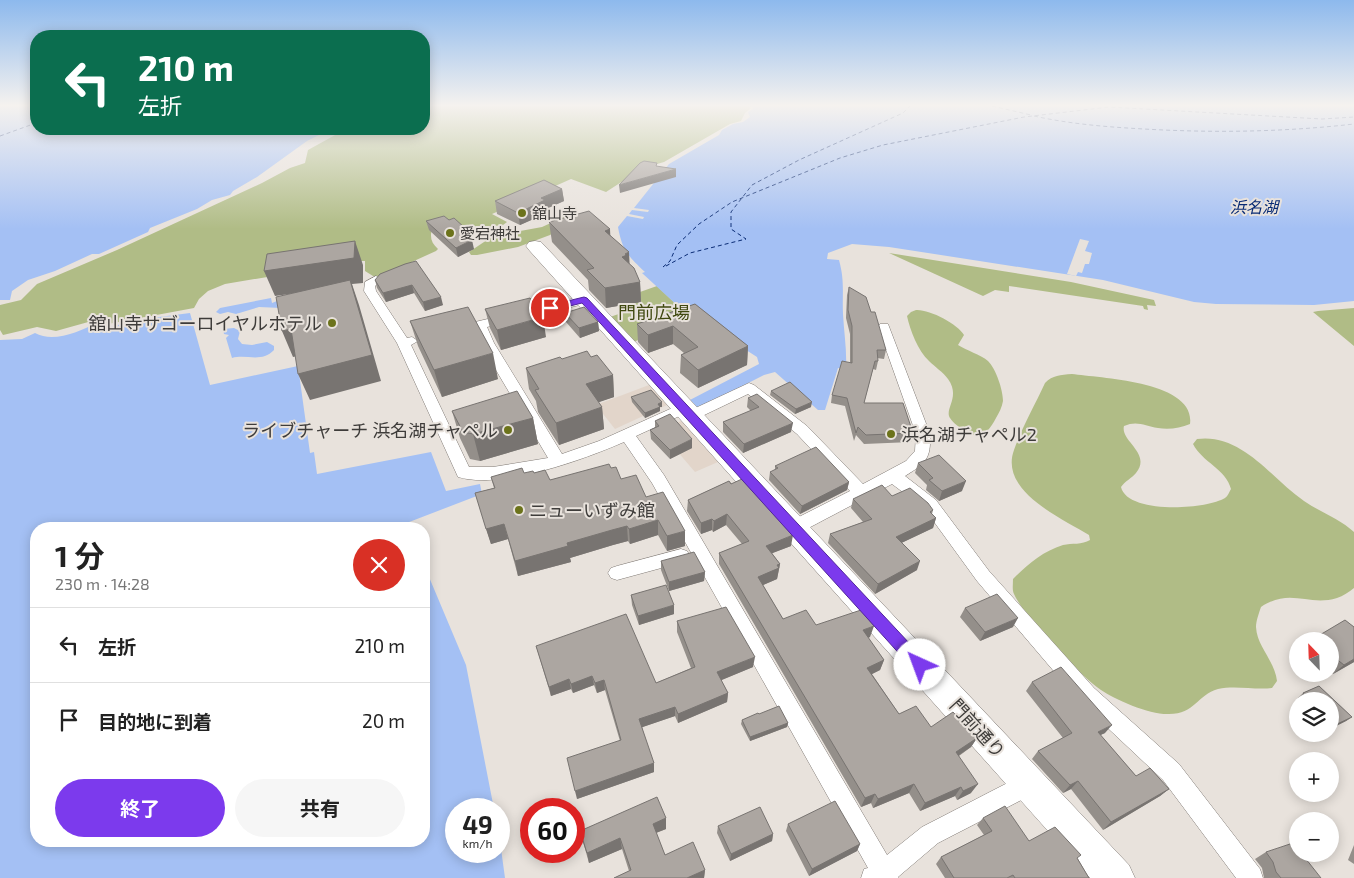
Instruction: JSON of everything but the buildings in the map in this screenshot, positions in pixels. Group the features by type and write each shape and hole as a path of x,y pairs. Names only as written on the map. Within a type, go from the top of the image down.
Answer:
{"main road":[{"name":"門前通り","path":"535,246 1116,878"}],"street":[{"path":"376,280 372,282 369,288 404,343 464,472 484,474 516,472 558,461 749,388 802,430 862,492"},
{"path":"442,334 584,300"},
{"path":"480,324 487,342 558,461"},
{"path":"794,528 893,476 919,458 923,451 925,443 924,434 884,327"},
{"path":"404,343 423,338"},
{"path":"627,434 658,479 699,550 881,876 930,835 1029,784"},
{"path":"893,476 930,504 983,576 1086,695 1171,772 1251,878"},
{"path":"617,573 699,550"}],"shaded area":[{"path":"649,385 667,405 615,429 596,405"},
{"path":"681,421 718,462 695,472 659,430"}],"green space":[{"path":"313,147 690,147 664,162 643,168 606,192 571,179 492,214 507,222 503,225 465,229 452,226 433,227 431,236 432,242 438,249 436,251 381,276 373,276 365,271 365,261 355,261 225,284 208,291 199,299 194,308 108,324 99,319 56,331 37,327 3,335 0,330 0,305 21,300 37,284 117,250 262,183 290,168 305,163 308,150"},
{"path":"566,216 556,231 550,235 518,247 477,255 471,255 469,252 493,236 542,227"},
{"path":"889,253 1071,282 1154,300 1156,306 1147,305 1148,310 1144,309 1143,306 1009,286 1009,292 995,290 983,296"},
{"name":"門前広場","path":"657,286 679,307 697,319 633,342 610,317 633,309 623,298"},
{"path":"1354,308 1354,346 1313,312 1318,311"},
{"path":"916,310 928,312 956,326 964,335 958,345 988,361 994,369 1003,401 987,432 979,435 970,434 956,425 950,418 949,411 953,397 952,385 946,376 925,357 915,340 907,316"},
{"path":"1072,374 1144,384 1163,390 1178,399 1188,410 1190,424 1182,427 1162,429 1137,423 1124,426 1126,437 1138,453 1140,459 1140,466 1136,473 1121,487 1126,496 1151,506 1168,507 1201,505 1226,497 1231,489 1228,482 1202,456 1193,444 1197,439 1213,439 1228,443 1242,450 1304,501 1343,523 1354,532 1354,588 1346,594 1327,600 1281,598 1261,607 1256,627 1259,641 1276,674 1277,681 1272,688 1231,687 1218,689 1205,695 1185,711 1178,713 1161,714 1134,706 1115,698 1092,683 1040,631 1020,604 1013,592 1013,579 1042,555 1063,545 1084,543 1090,540 1089,535 1035,502 1015,478 1012,465 1017,441 1045,383 1060,375"}],"water":[{"path":"0,147 299,147 257,177 233,191 230,195 212,200 197,209 150,228 148,232 99,254 92,254 55,271 28,280 12,291 10,300 0,300"},
{"name":"浜名湖","path":"698,147 1354,147 1354,301 1314,305 1194,302 1103,280 889,247 852,244 828,253 827,259 839,260 841,268 846,369 838,368 825,410 818,410 775,372 764,375 697,409 688,401 759,364 757,357 679,307 642,273 645,272 630,257 624,247 618,227 627,216 643,219 644,217 629,214 632,210 648,212 649,210 634,208 669,164"},
{"path":"271,298 272,303 277,301 281,308 259,307 236,314 228,312 220,314 216,312 220,308"},
{"path":"190,313 210,385 298,366 310,453 314,452 317,474 431,452 446,491 480,484 482,494 409,522 30,522 30,847 430,847 430,579 466,665 492,798 445,798 445,863 503,863 505,878 0,878 0,340 22,339 35,333 42,336 58,337 74,333 96,323 102,328"},
{"path":"234,328 240,331 238,339 242,344 252,345 267,342 274,346 274,350 269,354 259,357 232,358 226,338 229,335 224,334 223,329"}],"pier":[{"path":"1080,239 1089,241 1085,251 1092,253 1089,264 1085,264 1082,273 1078,272 1076,276 1067,274"}],"ferry route":[{"path":"742,198 752,185 828,147"},
{"path":"742,198 840,158 876,147"},
{"path":"663,267 670,261 677,245 699,224 732,202 742,198"},
{"path":"666,266 690,253 746,239 731,229 731,212 742,198"}],"place":[{"name":"舘山寺","path":"522,213"},
{"name":"愛宕神社","path":"450,233"},
{"name":"舘山寺サゴーロイヤルホテル","path":"332,323"},
{"name":"ライブチャーチ 浜名湖チャペル","path":"508,430"},
{"name":"浜名湖チャペル2","path":"891,434"},
{"name":"ニューいずみ館","path":"519,510"}],"route":[{"path":"550,308 584,300 920,665"}]}
